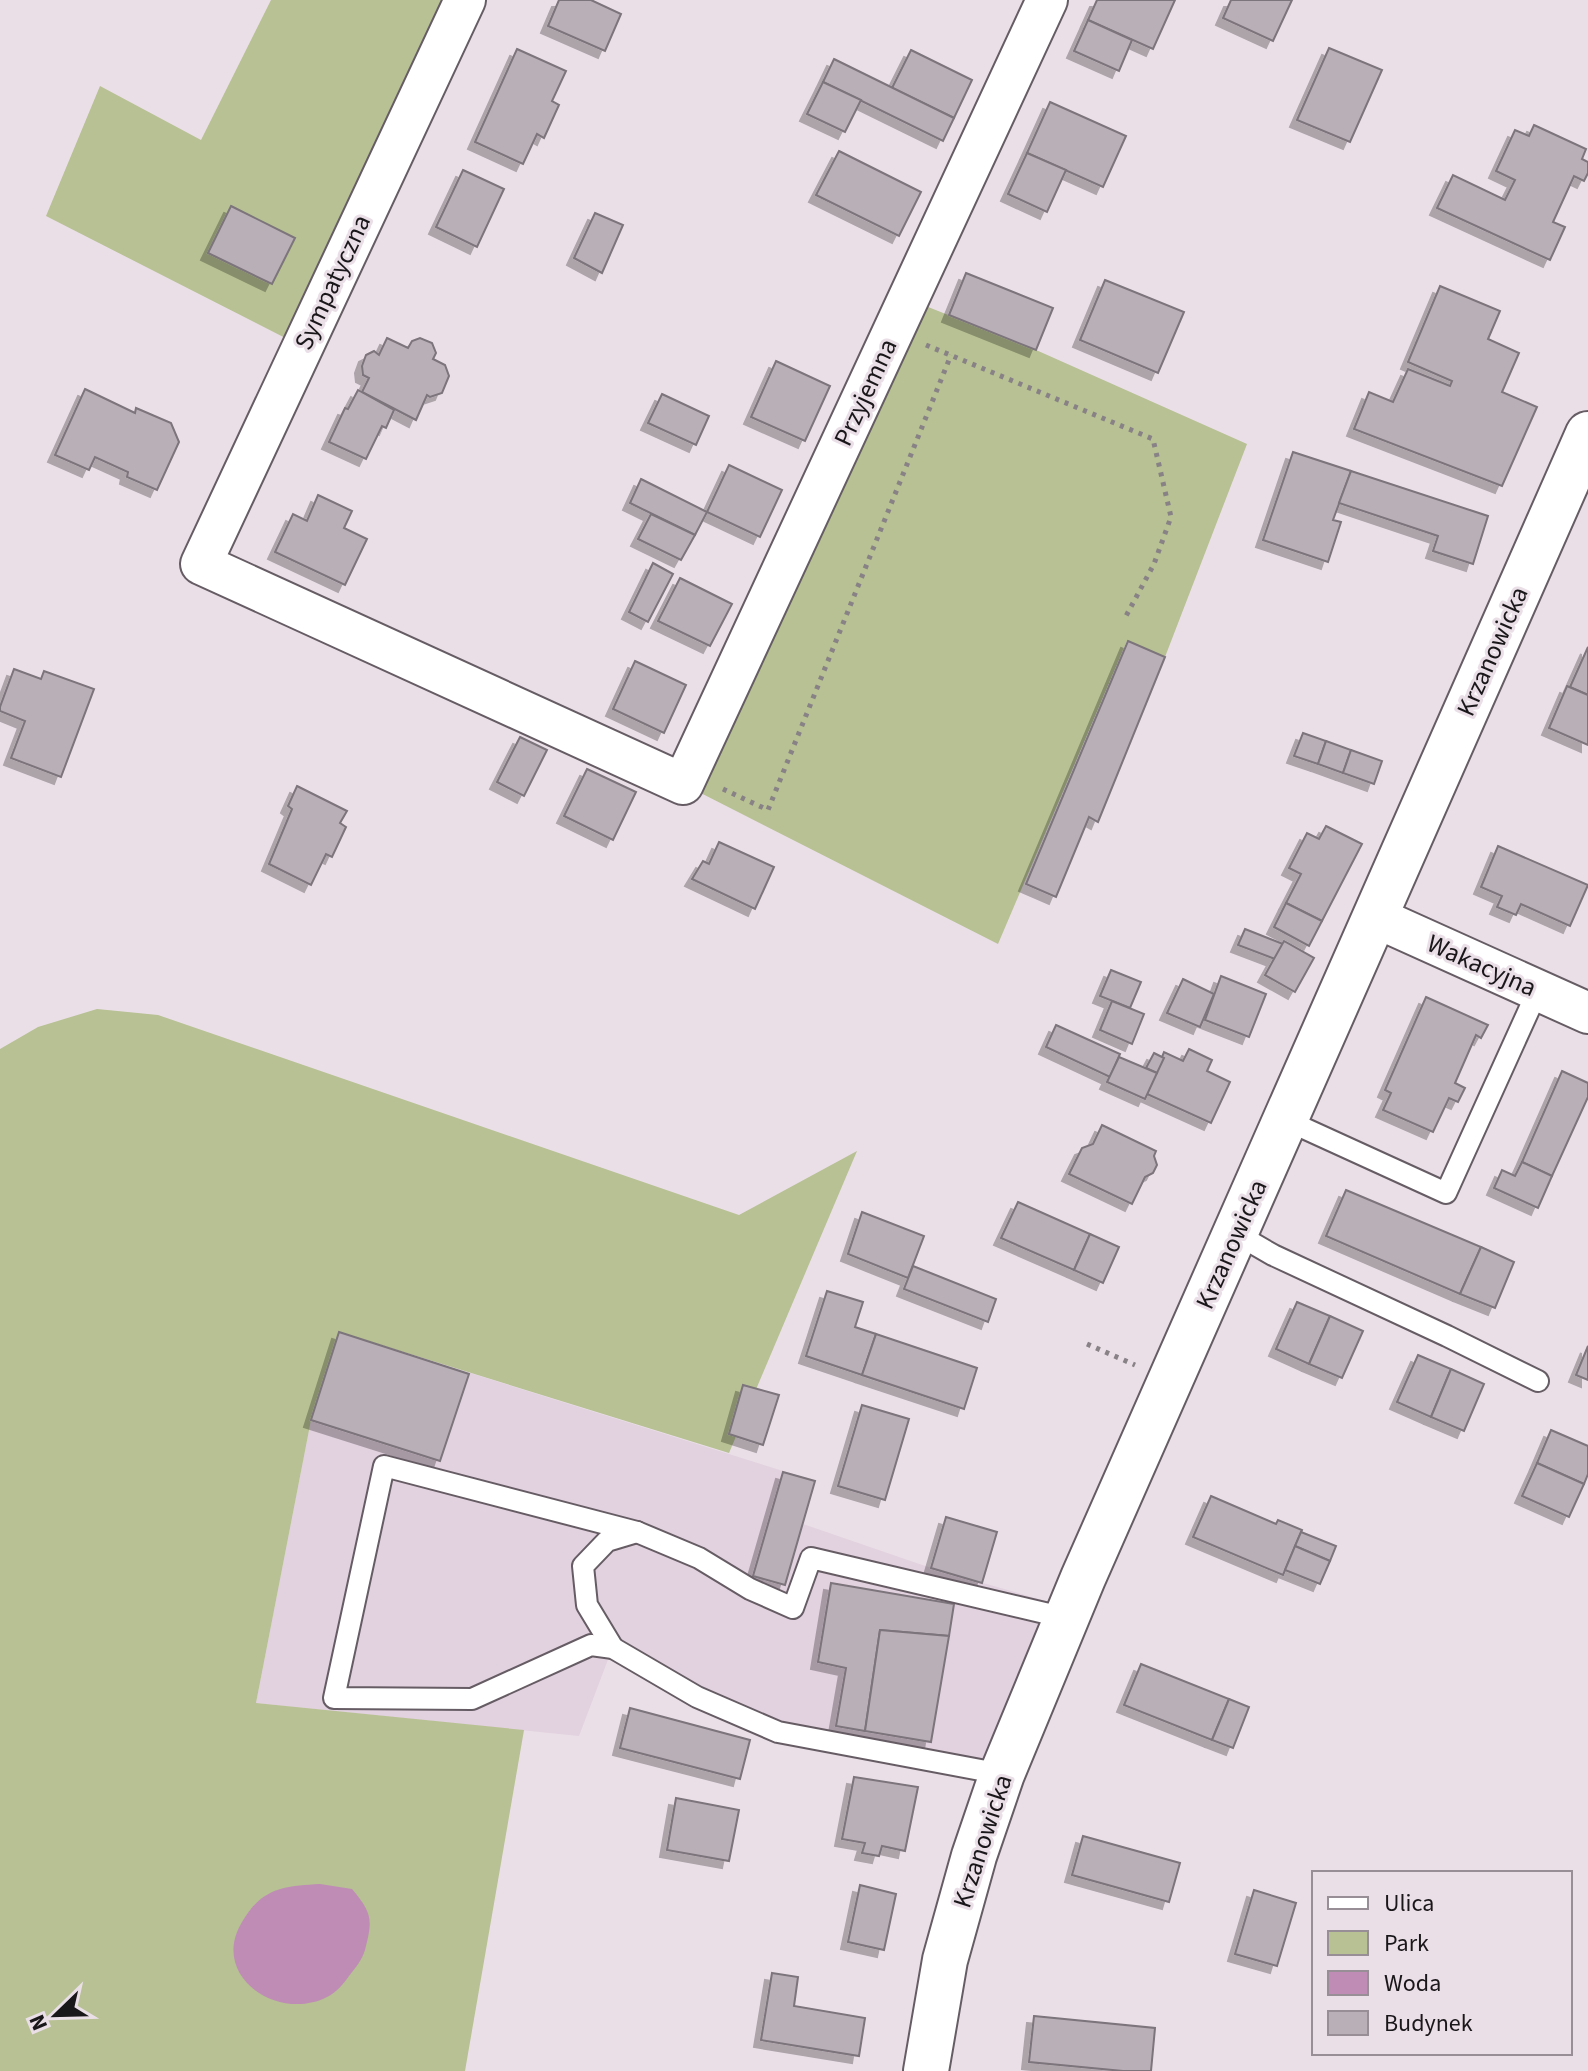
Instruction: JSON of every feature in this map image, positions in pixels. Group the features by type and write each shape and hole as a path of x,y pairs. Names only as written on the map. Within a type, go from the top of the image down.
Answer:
{"street":[{"name":"Sympatyczna","path":"465,0 201,564 685,778"},
{"name":"Przyjemna","path":"685,778 1047,0"},
{"name":"Krzanowicka","path":"926,2071 945,1960 974,1856 1002,1774 1066,1618 1588,434"},
{"name":"Wakacyjna","path":"1375,917 1588,1013"}],"lane":[{"path":"1286,1120 1446,1193 1538,990"},
{"path":"1235,1233 1273,1255 1538,1381"},
{"path":"1002,1774 778,1732 697,1697 613,1648 591,1645 472,1699 334,1698 384,1466 637,1532 699,1558 750,1589 793,1608 811,1558 1066,1618"},
{"path":"613,1648 587,1605 583,1566 607,1541 637,1532"}],"path":[{"path":"893,331 1153,439 1171,517 1154,564 1126,616"},
{"path":"685,778 768,810 951,355"},
{"path":"1087,1344 1146,1370"}],"shaded area":[{"path":"339,1332 815,1481 803,1524 931,1568 1070,1608 1002,1774 778,1732 612,1649 579,1736 256,1703 311,1420"}],"green space":[{"path":"271,0 465,0 301,346 46,216 100,86 201,140"},
{"path":"908,299 1036,350 1247,444 1165,657 1127,641 998,944 683,784"},
{"path":"97,1009 158,1015 739,1215 857,1151 729,1453 339,1332 311,1420 256,1703 524,1730 465,2071 0,2071 0,1049 38,1027"}],"water":[{"path":"320,1884 352,1889 364,1904 370,1923 364,1954 342,1985 327,1997 308,2003 289,2004 270,1999 254,1990 242,1976 235,1960 234,1942 242,1922 257,1902 275,1891"}],"building":[{"path":"559,0 591,0 621,14 605,51 548,26"},
{"path":"1097,0 1175,0 1153,49 1088,20"},
{"path":"1231,0 1292,0 1273,41 1223,18"},
{"path":"1088,20 1132,40 1119,71 1074,51"},
{"path":"1329,48 1382,70 1350,142 1297,120"},
{"path":"517,49 566,71 552,101 559,105 544,138 537,134 523,164 475,142"},
{"path":"911,50 972,80 954,118 892,88"},
{"path":"834,59 954,118 943,141 823,82"},
{"path":"823,82 861,100 845,132 807,114"},
{"path":"1050,102 1126,136 1103,187 1027,153"},
{"path":"1534,125 1586,149 1582,159 1588,162 1584,181 1574,176 1553,222 1565,227 1550,260 1437,208 1453,175 1505,200 1515,180 1496,171 1515,130 1529,136"},
{"path":"839,151 921,192 899,236 816,195"},
{"path":"1027,153 1066,170 1047,212 1008,194"},
{"path":"463,170 504,189 477,247 436,227"},
{"path":"231,206 295,238 272,284 208,253"},
{"path":"595,213 623,225 602,273 574,258"},
{"path":"966,273 1053,308 1036,350 949,315"},
{"path":"1105,280 1184,312 1158,373 1080,340"},
{"path":"1440,286 1500,311 1488,339 1519,353 1502,392 1537,407 1502,486 1354,429 1369,392 1393,402 1408,369 1450,386 1452,381 1408,362"},
{"path":"387,338 408,348 412,341 420,338 432,343 436,353 433,359 445,365 449,376 442,393 427,395 416,420 362,392 369,378 363,375 366,355 374,351 379,355"},
{"path":"776,361 830,386 805,441 751,417"},
{"path":"85,389 135,413 136,408 171,423 179,442 157,490 127,477 128,472 95,457 89,470 55,455"},
{"path":"358,390 394,410 386,428 382,426 366,459 329,442 345,408 348,409"},
{"path":"662,394 709,416 696,445 648,423"},
{"path":"1293,452 1351,471 1333,520 1341,522 1328,562 1263,540"},
{"path":"729,465 782,490 760,537 707,512"},
{"path":"1351,471 1488,516 1473,564 1433,551 1438,536 1339,503"},
{"path":"641,479 707,512 695,535 630,503"},
{"path":"318,495 352,511 344,528 367,539 345,585 275,552 293,514 307,521"},
{"path":"651,514 695,535 681,560 638,539"},
{"path":"653,563 673,574 648,622 629,612"},
{"path":"680,578 732,604 710,646 658,621"},
{"path":"1128,641 1165,657 1098,822 1089,817 1056,897 1026,884"},
{"path":"1588,647 1588,695 1570,687"},
{"path":"635,661 686,685 664,733 613,709"},
{"path":"14,669 41,679 44,671 94,689 61,777 11,758 25,721 0,711"},
{"path":"1567,686 1588,695 1588,745 1549,728"},
{"path":"1303,733 1326,741 1318,764 1294,756"},
{"path":"520,737 547,750 524,796 497,782"},
{"path":"1326,741 1351,750 1343,773 1318,764"},
{"path":"1351,750 1382,761 1374,784 1343,773"},
{"path":"587,769 636,792 613,840 564,816"},
{"path":"297,786 347,811 340,823 346,827 332,857 326,854 311,885 269,864 292,809 288,806"},
{"path":"1326,826 1362,844 1322,921 1286,903 1301,874 1289,868 1307,833 1319,839"},
{"path":"719,842 774,867 755,909 692,879 703,861 709,864"},
{"path":"1498,846 1588,885 1570,926 1521,904 1516,915 1497,907 1502,896 1481,887"},
{"path":"1286,903 1322,921 1309,946 1274,927"},
{"path":"1245,929 1283,944 1275,959 1238,945"},
{"path":"1284,941 1314,958 1295,992 1265,975"},
{"path":"1111,970 1141,982 1130,1008 1100,996"},
{"path":"1221,976 1266,994 1249,1037 1205,1020"},
{"path":"1183,979 1214,994 1200,1027 1167,1013"},
{"path":"1426,997 1488,1025 1481,1038 1476,1035 1455,1083 1465,1088 1458,1102 1449,1098 1433,1132 1383,1110 1391,1093 1385,1090"},
{"path":"1112,1001 1144,1014 1132,1044 1100,1030"},
{"path":"1056,1025 1120,1054 1110,1077 1046,1047"},
{"path":"1189,1049 1212,1060 1207,1071 1230,1082 1211,1123 1147,1094 1164,1052 1183,1061"},
{"path":"1154,1053 1164,1058 1157,1073 1146,1068"},
{"path":"1119,1057 1157,1073 1145,1099 1107,1082"},
{"path":"1562,1071 1588,1083 1588,1097 1552,1176 1522,1162"},
{"path":"1102,1125 1156,1151 1157,1165 1153,1173 1145,1177 1132,1204 1069,1174 1082,1148 1093,1144"},
{"path":"1522,1162 1552,1176 1538,1208 1494,1188 1502,1170 1515,1176"},
{"path":"1346,1190 1481,1247 1460,1294 1326,1236"},
{"path":"1018,1202 1090,1234 1074,1270 1001,1238"},
{"path":"862,1212 924,1236 908,1278 848,1254"},
{"path":"1090,1234 1119,1247 1103,1283 1074,1270"},
{"path":"1481,1247 1514,1262 1495,1308 1460,1294"},
{"path":"913,1266 996,1299 988,1322 904,1289"},
{"path":"827,1291 863,1302 855,1327 876,1334 862,1375 806,1356"},
{"path":"1297,1302 1330,1316 1309,1364 1276,1349"},
{"path":"1330,1316 1363,1331 1342,1378 1309,1364"},
{"path":"339,1332 469,1374 440,1461 311,1420"},
{"path":"876,1334 977,1368 964,1409 862,1375"},
{"path":"1588,1346 1588,1380 1576,1375"},
{"path":"1418,1355 1451,1369 1431,1417 1397,1402"},
{"path":"1451,1369 1484,1384 1464,1431 1431,1417"},
{"path":"743,1385 779,1395 763,1445 729,1434"},
{"path":"862,1405 909,1419 885,1500 838,1486"},
{"path":"1551,1430 1588,1446 1588,1474 1584,1484 1537,1463"},
{"path":"1537,1463 1584,1484 1569,1517 1522,1496"},
{"path":"783,1472 815,1481 785,1585 753,1576"},
{"path":"1211,1496 1276,1524 1278,1520 1302,1530 1283,1575 1193,1537"},
{"path":"946,1517 997,1532 982,1583 931,1568"},
{"path":"1301,1532 1336,1546 1330,1561 1295,1546"},
{"path":"1295,1546 1330,1561 1320,1584 1285,1570"},
{"path":"831,1583 954,1604 949,1636 880,1630 865,1731 836,1726 846,1668 818,1662"},
{"path":"880,1630 949,1636 931,1742 865,1731"},
{"path":"1141,1664 1229,1699 1212,1740 1124,1705"},
{"path":"1229,1699 1249,1707 1233,1748 1212,1740"},
{"path":"630,1708 750,1740 740,1779 620,1748"},
{"path":"854,1777 918,1787 905,1851 882,1846 879,1856 862,1853 865,1843 842,1839"},
{"path":"676,1798 739,1810 729,1861 667,1850"},
{"path":"1083,1836 1180,1863 1169,1902 1072,1875"},
{"path":"860,1885 896,1894 884,1950 848,1942"},
{"path":"1254,1890 1296,1903 1277,1966 1235,1954"},
{"path":"772,1973 798,1977 794,2006 865,2018 859,2056 761,2040"},
{"path":"1034,2016 1155,2028 1151,2071 1029,2062"}]}
